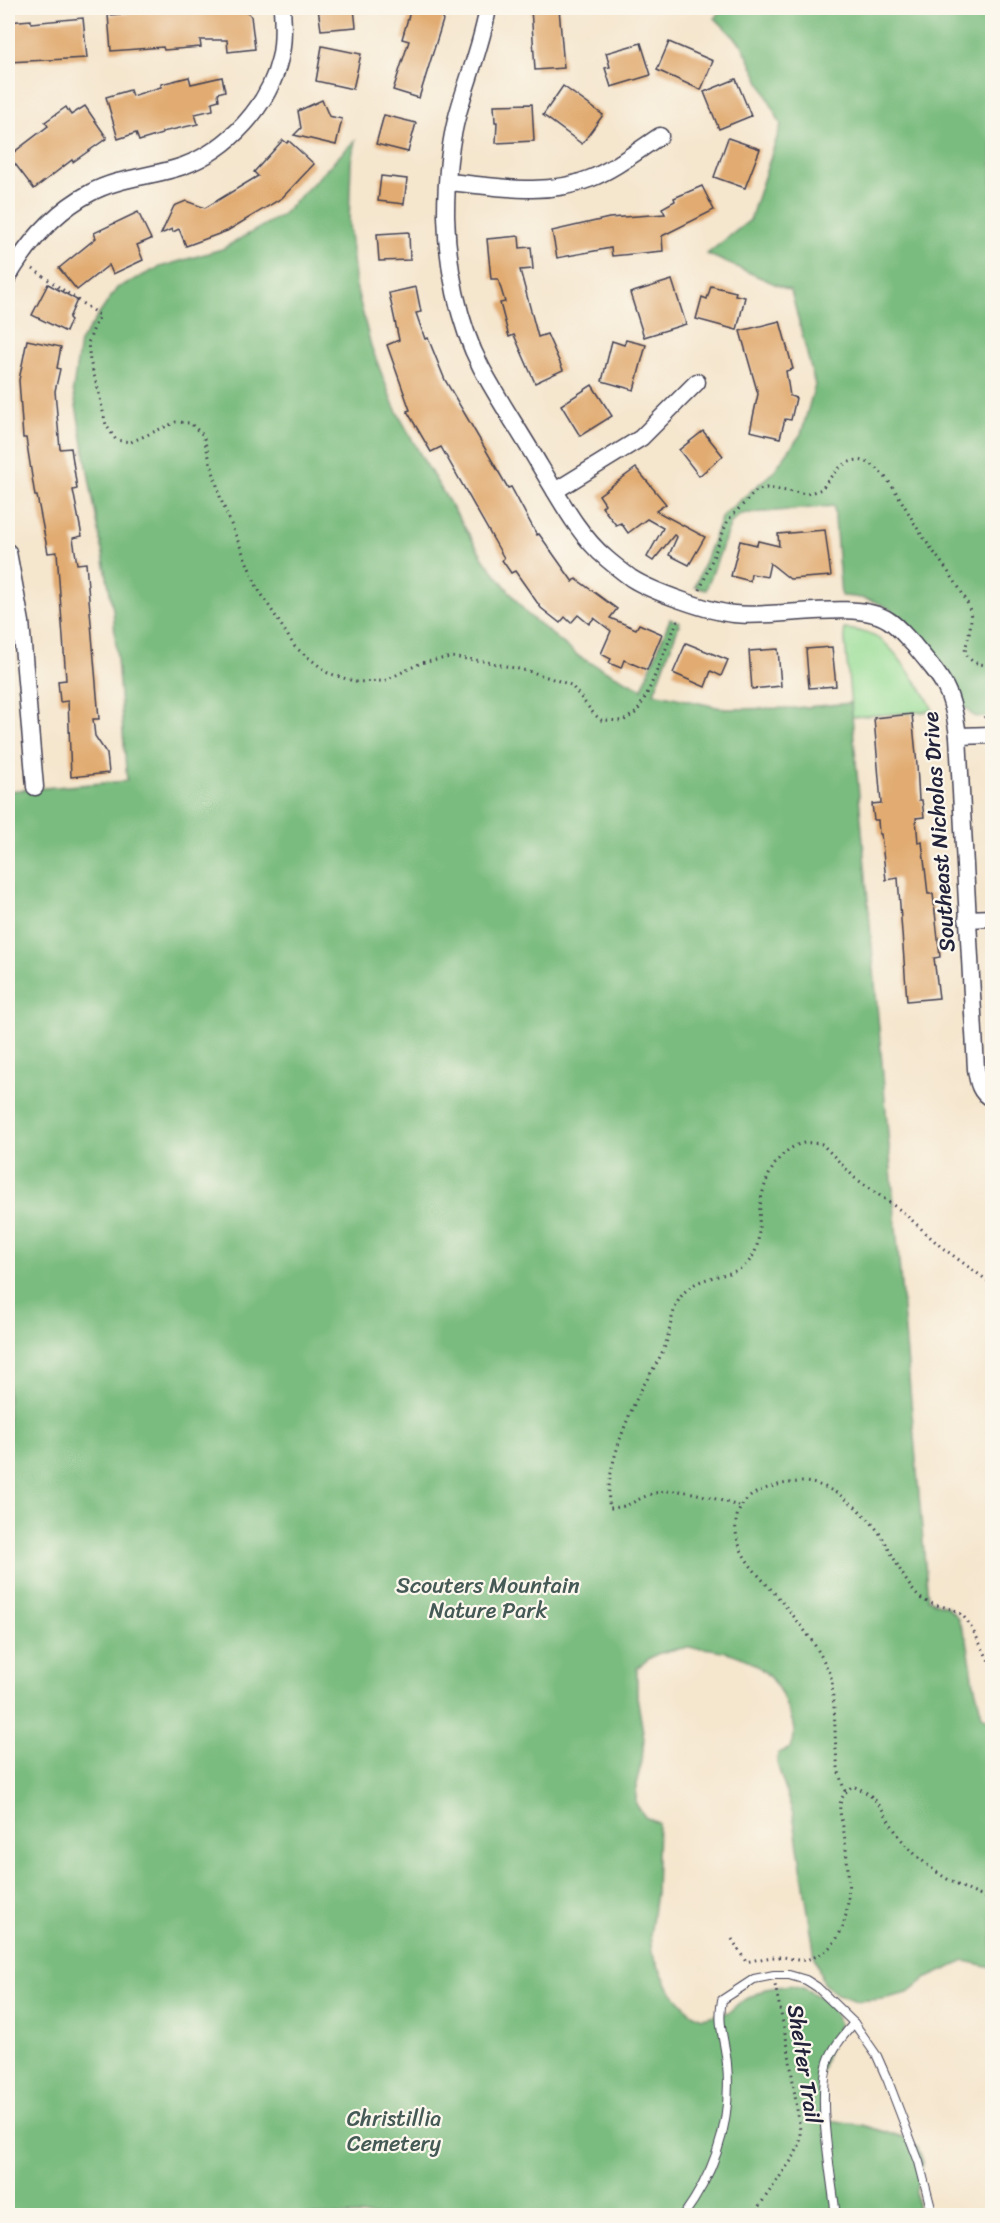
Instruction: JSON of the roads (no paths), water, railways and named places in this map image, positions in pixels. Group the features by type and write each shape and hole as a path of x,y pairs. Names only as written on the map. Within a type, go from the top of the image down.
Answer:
{"street":[{"path":"11,271 51,221 70,205 92,192 122,180 182,166 206,155 233,136 252,115 268,90 280,58 282,8"},
{"name":"Southeast Nicholas Drive","path":"488,8 452,142 446,216 454,286 462,318 480,366 555,491 587,538 604,557 633,579 690,603 733,614 779,615 848,610 872,612 889,620 903,633 945,683 955,709 958,736 976,1069 978,1082 988,1097"},
{"path":"448,182 530,189 558,187 588,180 660,136"},
{"path":"555,491 641,438 697,382"},
{"path":"8,552 21,622 35,787"},
{"path":"958,736 993,735"},
{"path":"967,919 993,918"}],"lane":[{"path":"683,2216 700,2193 723,2128 728,2079 726,2047 720,2030 719,2015 722,2000 754,1979 774,1975 789,1975 806,1980 826,1995 854,2023 877,2056 919,2162 933,2216"},
{"path":"836,2216 824,2089 828,2060 837,2043 854,2023"}],"park label":[{"name":"Scouters Mountain Nature Park","path":"488,1598"},
{"name":"Christillia Cemetery","path":"394,2130"}]}
